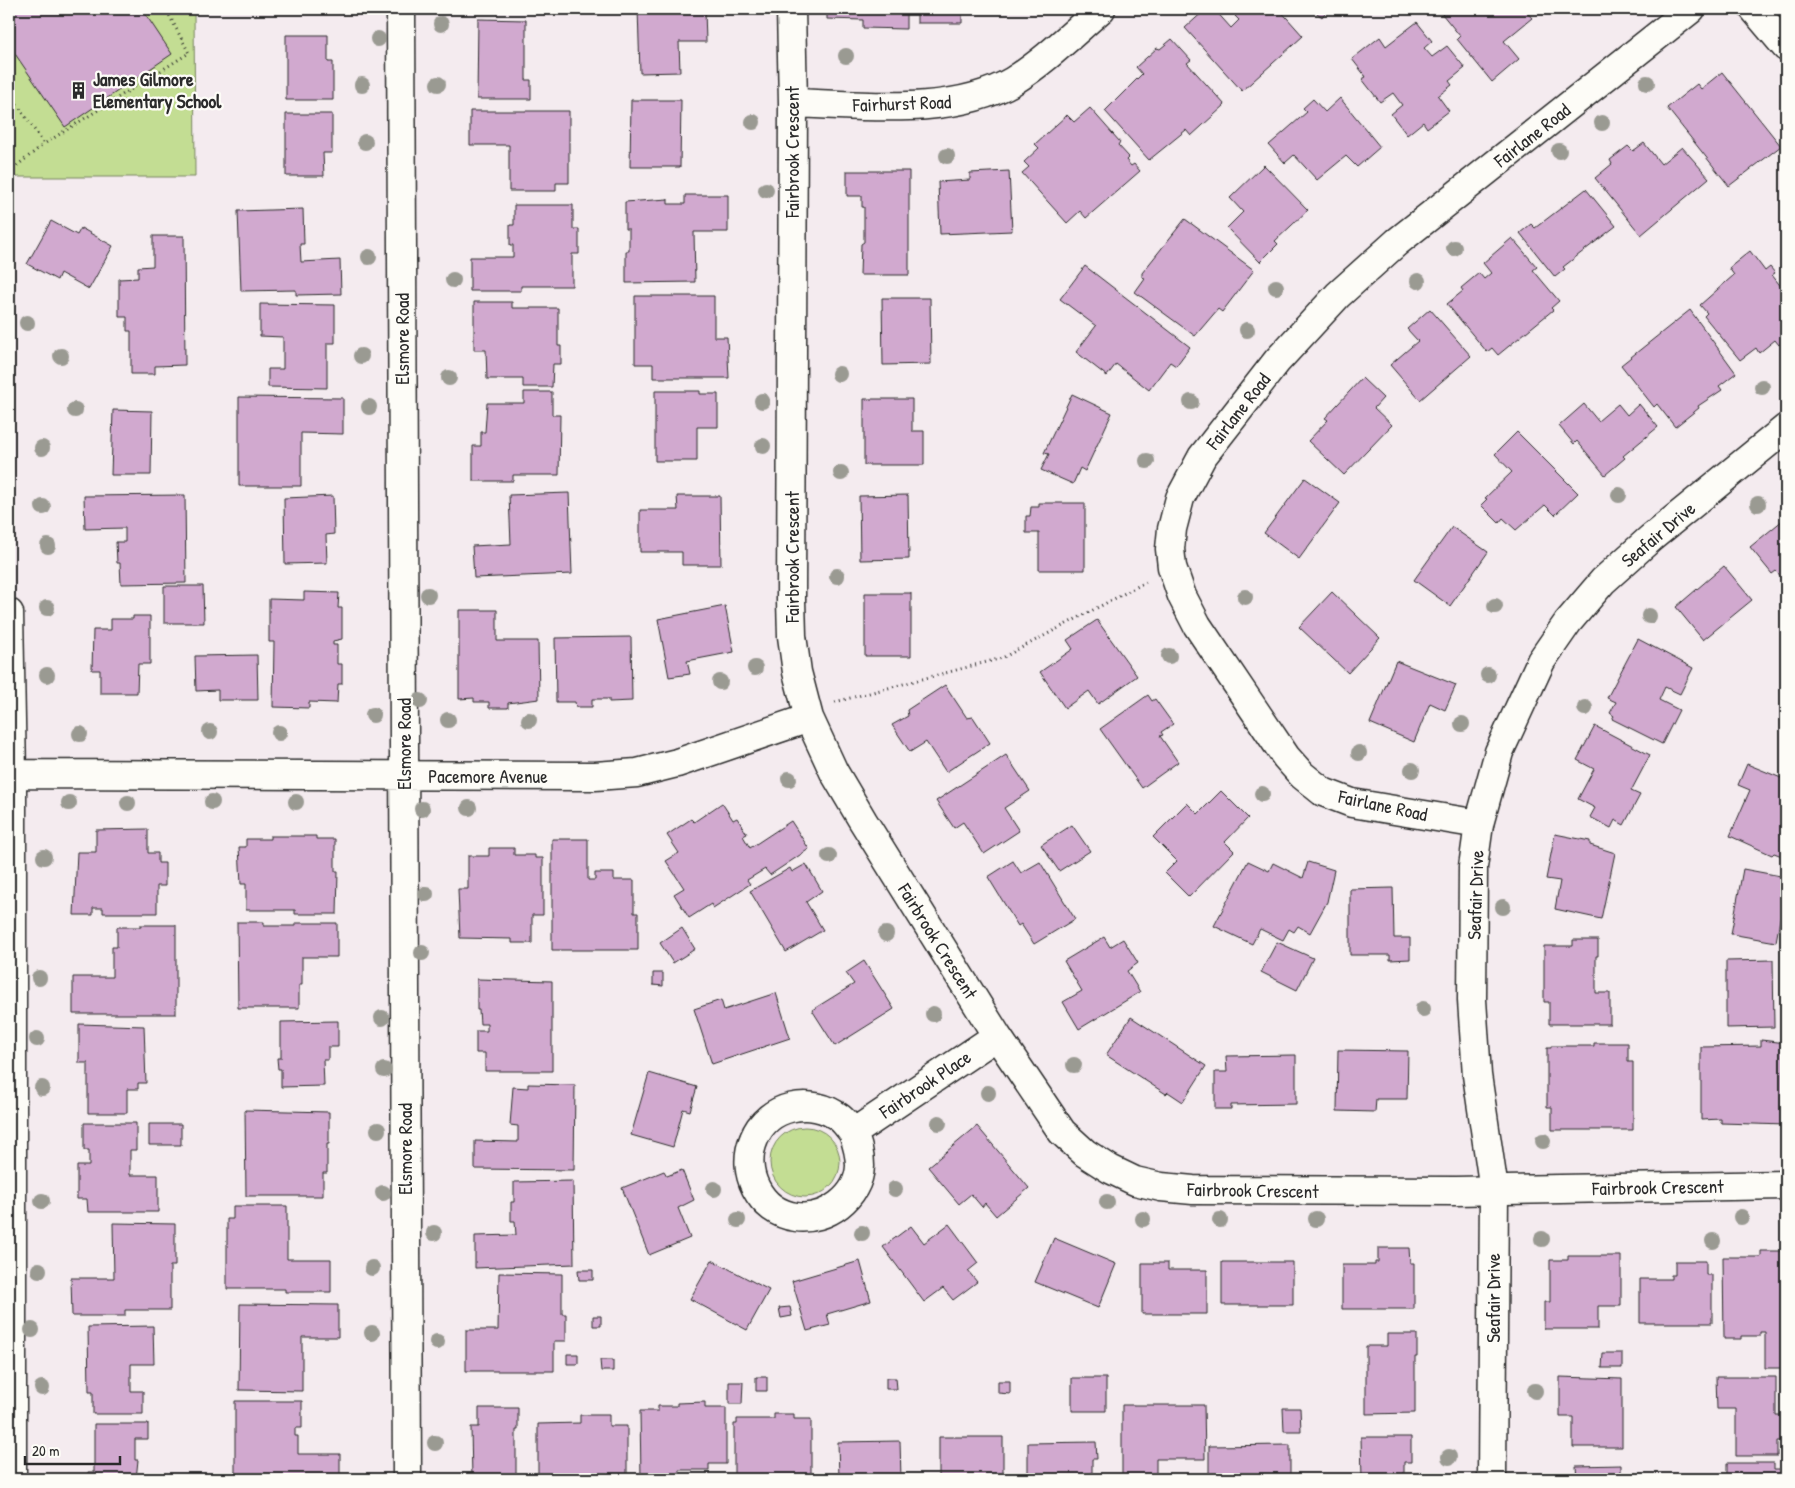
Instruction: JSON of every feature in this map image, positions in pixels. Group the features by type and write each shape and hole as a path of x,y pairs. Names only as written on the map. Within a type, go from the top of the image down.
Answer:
{"street":[{"name":"Elsmore Road","path":"401,9 407,1479"},
{"name":"Fairbrook Crescent","path":"791,9 793,103 792,636 797,672 809,718 834,772 997,1036 1062,1132 1085,1153 1110,1169 1135,1181 1161,1187 1193,1190 1494,1190 1786,1185"},
{"name":"Fairhurst Road","path":"793,103 914,105 950,103 982,95 1012,82 1046,58 1101,9"},
{"name":"Fairlane Road","path":"1479,824 1352,803 1322,792 1302,775 1286,757 1197,624 1182,596 1172,567 1172,529 1180,498 1202,457 1277,361 1338,295 1397,242 1691,9"},
{"path":"1754,9 1786,47"},
{"name":"Seafair Drive","path":"1492,1479 1494,1190 1477,1075 1472,1000 1473,867 1479,824 1499,752 1541,660 1568,622 1603,581 1651,538 1786,428"},
{"path":"9,614 12,1479"},
{"name":"Pacemore Avenue","path":"10,774 595,776 637,773 677,763 809,718"},
{"name":"Fairbrook Place","path":"852,1133 997,1036"},
{"path":"805,1105 824,1109 840,1118 852,1133 859,1150 860,1168 855,1185 845,1200 831,1211 813,1217 795,1217 778,1211 764,1200 753,1186 748,1167 750,1148 757,1131 770,1117 787,1108 805,1105"}],"path":[{"path":"9,172 44,144 189,53 166,9"},
{"path":"9,92 44,144"},
{"path":"809,718 831,703 1002,658 1172,567"}],"green space":[{"path":"9,9 194,9 195,177 9,177"},
{"path":"805,1127 818,1130 830,1137 837,1149 840,1162 837,1175 830,1187 818,1194 805,1197 792,1194 780,1187 773,1175 770,1162 773,1149 780,1137 792,1130"}],"building":[{"name":"James Gilmore Elementary School","path":"9,9 142,9 172,54 65,127 9,45 9,22 15,18"},
{"path":"638,9 705,10 706,42 679,42 680,72 640,73"},
{"path":"827,9 906,9 906,29 863,28 863,20 827,19"},
{"path":"917,9 962,9 962,23 917,23"},
{"path":"1206,9 1214,9 1231,28 1239,20 1235,16 1243,9 1279,9 1303,36 1242,91 1185,28"},
{"path":"1312,9 1328,9 1322,17"},
{"path":"1438,9 1524,9 1532,18 1504,41 1519,59 1492,82 1457,39 1460,36"},
{"path":"478,19 526,20 526,80 531,80 531,99 477,99"},
{"path":"1417,22 1432,41 1424,48 1432,57 1447,46 1465,68 1449,81 1452,85 1438,96 1449,111 1427,128 1423,122 1407,135 1391,114 1402,105 1393,93 1380,102 1362,79 1366,77 1352,59 1380,37 1386,46"},
{"path":"286,35 328,35 328,62 333,62 333,100 286,100"},
{"path":"1172,39 1191,60 1187,63 1225,105 1191,136 1186,130 1149,160 1105,111 1142,74 1136,67 1157,48 1160,49"},
{"path":"1722,72 1781,146 1729,186 1667,108 1697,84 1701,89"},
{"path":"1340,98 1380,147 1357,167 1346,156 1317,180 1294,155 1285,163 1269,145 1307,112 1303,108 1313,99 1325,112"},
{"path":"631,100 681,100 680,167 630,167"},
{"path":"1090,108 1120,142 1118,145 1129,157 1126,160 1131,166 1134,164 1140,171 1086,218 1080,211 1067,223 1022,173 1029,167 1024,162 1039,148 1035,144 1067,115 1074,122"},
{"path":"470,111 569,111 569,183 556,183 556,191 509,191 509,145 470,145"},
{"path":"286,114 332,114 332,153 323,153 324,176 286,176"},
{"path":"1644,143 1661,164 1682,147 1709,178 1641,235 1595,178 1612,164 1610,160 1628,146 1633,151"},
{"path":"1264,165 1308,210 1275,241 1278,244 1260,262 1227,228 1243,212 1230,198"},
{"path":"847,171 909,171 909,275 860,275 861,244 864,242 864,207 862,207 862,196 847,196"},
{"path":"1009,171 1012,231 940,234 938,182 970,180 970,173"},
{"path":"1586,189 1616,226 1563,267 1565,269 1555,277 1520,233 1531,224 1535,228"},
{"path":"685,195 728,195 728,232 694,232 695,282 626,283 626,251 629,251 629,229 625,229 625,202 668,199 668,204 685,204"},
{"path":"514,205 573,205 573,229 579,229 579,254 572,254 572,286 521,286 521,291 470,291 470,257 513,257 513,245 510,245 510,225 514,225"},
{"path":"303,209 304,244 300,244 301,262 340,260 341,294 296,295 296,290 241,291 238,211"},
{"path":"1185,219 1254,270 1222,312 1218,309 1195,336 1135,292 1145,278 1142,277 1142,273"},
{"path":"51,221 77,235 81,228 113,246 89,289 60,273 57,280 27,264"},
{"path":"153,236 184,236 185,365 155,366 155,374 131,374 131,331 127,331 127,317 119,317 119,279 138,278 138,267 153,266"},
{"path":"1512,238 1537,267 1533,270 1559,301 1551,308 1553,310 1498,355 1492,348 1487,352 1447,304 1463,291 1461,288 1479,273 1484,279 1491,273 1483,263"},
{"path":"1786,242 1786,254 1781,247"},
{"path":"1750,251 1765,271 1770,267 1775,273 1772,275 1786,293 1786,339 1779,345 1775,340 1759,353 1756,348 1740,360 1704,316 1707,313 1700,305 1734,275 1729,268"},
{"path":"1085,266 1190,347 1176,366 1170,362 1149,390 1116,364 1107,376 1076,352 1096,326 1060,299"},
{"path":"635,296 714,296 714,337 727,337 729,378 653,378 653,364 635,364"},
{"path":"882,298 930,298 931,364 883,365"},
{"path":"474,302 512,302 512,308 558,308 558,346 561,346 561,364 553,364 552,387 523,387 523,379 487,379 486,350 474,350"},
{"path":"260,304 335,305 335,343 327,343 327,388 268,387 268,369 283,369 283,337 260,336"},
{"path":"1430,309 1471,356 1420,400 1390,365 1418,341 1407,329"},
{"path":"1690,310 1736,373 1719,386 1722,390 1698,406 1699,408 1675,427 1657,404 1654,407 1621,365"},
{"path":"1362,378 1383,398 1374,408 1392,425 1344,475 1308,441 1328,420 1325,418"},
{"path":"655,391 700,391 700,394 718,394 718,427 697,427 697,461 655,461"},
{"path":"524,392 552,392 552,415 560,415 559,475 513,475 513,481 473,481 473,446 481,446 481,432 485,432 487,403 524,403"},
{"path":"1072,394 1112,413 1085,471 1080,468 1073,484 1041,470 1049,454 1044,453"},
{"path":"239,397 343,398 343,434 301,433 301,486 239,486"},
{"path":"864,399 912,399 912,431 924,431 924,465 864,465"},
{"path":"1584,404 1598,421 1618,404 1627,415 1639,404 1658,427 1623,456 1625,458 1605,475 1577,441 1574,444 1559,426"},
{"path":"113,410 152,411 151,475 111,475"},
{"path":"1517,432 1578,493 1555,515 1545,505 1516,530 1503,518 1499,523 1481,505 1487,499 1485,498 1512,472 1495,454"},
{"path":"1305,478 1340,503 1299,559 1264,533"},
{"path":"569,493 572,574 474,578 472,546 511,544 509,495"},
{"path":"185,495 186,583 121,584 116,542 125,542 125,528 85,529 84,496"},
{"path":"908,495 909,559 860,560 859,496"},
{"path":"333,496 334,534 326,535 327,563 285,564 284,498"},
{"path":"677,496 720,496 721,565 682,565 682,552 640,552 640,510 678,510"},
{"path":"1039,503 1085,503 1085,570 1039,570 1039,533 1026,533 1026,516 1030,516 1031,507 1039,507"},
{"path":"1783,520 1786,524 1786,582 1776,571 1772,574 1750,547"},
{"path":"1452,527 1488,552 1450,606 1414,580"},
{"path":"1724,566 1752,600 1703,640 1676,607"},
{"path":"164,586 203,586 204,623 164,623"},
{"path":"304,592 339,593 338,608 342,608 342,639 333,641 333,645 337,645 337,664 342,664 342,684 338,684 337,703 309,702 309,708 273,707 274,642 269,642 269,599 304,600"},
{"path":"1332,592 1380,638 1348,673 1299,627"},
{"path":"865,593 911,593 911,656 865,656"},
{"path":"725,606 734,652 687,661 690,674 669,677 658,619"},
{"path":"459,610 497,610 497,641 538,641 539,699 508,703 508,708 489,708 489,702 474,702 474,698 459,699"},
{"path":"133,616 150,616 150,664 138,664 137,693 100,693 100,670 92,670 93,630 111,630 111,619 133,619"},
{"path":"1097,620 1137,676 1098,704 1089,691 1065,708 1040,672 1073,649 1067,640"},
{"path":"631,637 632,701 609,702 609,699 592,699 592,707 576,707 575,702 556,702 555,638"},
{"path":"1638,639 1693,668 1680,694 1665,687 1659,700 1679,710 1662,744 1612,719 1614,716 1610,713 1616,702 1607,698"},
{"path":"257,655 258,700 218,700 218,690 196,691 195,656"},
{"path":"1396,661 1456,685 1445,710 1430,703 1414,742 1370,723"},
{"path":"945,685 967,718 973,717 990,743 946,772 926,742 910,752 892,725 908,716 907,710"},
{"path":"1148,695 1152,701 1155,699 1173,724 1161,732 1163,735 1160,736 1178,762 1142,788 1100,729"},
{"path":"1595,726 1650,755 1631,791 1640,795 1624,825 1615,820 1611,828 1590,817 1595,808 1578,799 1594,769 1577,760"},
{"path":"1006,755 1030,791 1004,808 1019,831 984,854 963,822 954,828 936,801"},
{"path":"1747,764 1786,780 1786,819 1782,828 1786,830 1786,846 1782,856 1774,853 1772,855 1730,836 1750,790 1738,785"},
{"path":"1221,791 1248,818 1225,842 1234,851 1189,897 1165,873 1177,861 1153,837 1187,803 1198,814"},
{"path":"722,803 733,820 737,818 747,834 743,836 750,848 791,821 809,849 770,875 765,869 747,880 750,884 713,908 711,904 689,918 674,894 684,888 666,861 679,853 667,835 691,819 694,822"},
{"path":"1072,825 1090,851 1059,871 1041,845"},
{"path":"148,829 148,853 158,853 158,863 165,863 165,886 157,886 157,913 103,913 103,908 93,908 93,915 74,915 77,852 96,852 96,830"},
{"path":"1555,834 1590,841 1590,845 1615,853 1601,919 1555,909 1560,881 1546,879"},
{"path":"270,836 316,836 316,839 335,839 335,871 338,871 337,914 295,914 295,910 246,910 246,884 241,884 239,847 246,847 246,839 270,839"},
{"path":"552,839 588,839 588,880 595,880 595,873 614,873 614,880 634,880 634,913 638,913 638,950 552,950"},
{"path":"489,848 514,848 514,855 535,855 535,858 543,858 543,915 532,915 532,943 512,943 512,939 460,938 458,889 468,889 468,856 489,856"},
{"path":"1013,861 1021,873 1040,862 1075,919 1034,944 1021,924 1018,926 988,877"},
{"path":"1248,861 1269,871 1273,863 1303,878 1308,862 1334,870 1327,902 1310,933 1298,926 1294,932 1289,929 1283,940 1260,929 1252,944 1214,926"},
{"path":"806,864 822,891 806,902 823,930 786,952 750,891 790,868 792,872"},
{"path":"1743,869 1786,877 1786,903 1783,902 1776,942 1731,934"},
{"path":"1393,888 1394,938 1410,938 1410,959 1390,960 1390,955 1350,955 1350,889"},
{"path":"237,922 264,922 264,926 295,926 295,923 337,923 337,957 302,957 302,985 299,985 299,1008 238,1008"},
{"path":"140,925 176,925 176,1014 73,1014 73,977 112,977 112,947 117,947 117,927 140,927"},
{"path":"682,928 695,949 673,963 660,943"},
{"path":"1104,937 1110,947 1123,939 1138,963 1127,971 1140,992 1079,1029 1063,1002 1082,991 1064,961"},
{"path":"1573,940 1598,940 1596,993 1610,993 1610,1024 1549,1024 1549,1002 1544,1002 1544,946 1573,946"},
{"path":"1277,942 1313,958 1297,990 1261,972"},
{"path":"1773,960 1774,1027 1726,1028 1726,961"},
{"path":"864,961 894,1009 835,1046 812,1010 854,984 846,973"},
{"path":"653,973 663,973 663,986 653,985"},
{"path":"477,979 552,981 552,1071 485,1071 485,1053 476,1053 476,1031 487,1031 487,1024 480,1024 479,1010 477,1010"},
{"path":"776,993 790,1038 712,1064 694,1009 721,1000 724,1010"},
{"path":"1131,1017 1206,1066 1183,1102 1168,1092 1166,1094 1106,1055"},
{"path":"338,1021 338,1047 328,1047 328,1060 323,1060 324,1086 281,1087 281,1069 278,1069 277,1058 281,1058 281,1022"},
{"path":"79,1024 144,1026 146,1083 138,1083 138,1089 127,1089 127,1113 88,1113 88,1063 79,1063"},
{"path":"1761,1040 1786,1043 1786,1125 1721,1123 1721,1119 1701,1120 1701,1047 1761,1046"},
{"path":"1594,1043 1628,1043 1628,1062 1633,1062 1633,1130 1552,1130 1552,1107 1547,1107 1547,1048 1551,1048 1551,1046 1594,1046"},
{"path":"1338,1050 1408,1051 1407,1099 1376,1099 1375,1112 1337,1111"},
{"path":"1296,1055 1296,1104 1231,1105 1231,1109 1215,1109 1215,1072 1227,1072 1226,1056"},
{"path":"649,1073 697,1087 690,1111 683,1109 673,1147 631,1135"},
{"path":"528,1084 575,1085 574,1170 475,1169 475,1141 518,1142 518,1126 510,1125 513,1087 528,1088"},
{"path":"245,1110 329,1112 327,1173 323,1173 323,1196 246,1196"},
{"path":"84,1123 136,1123 136,1150 130,1150 130,1175 158,1175 158,1212 88,1212 87,1199 77,1199 77,1166 89,1166 89,1150 84,1150"},
{"path":"149,1124 181,1124 181,1145 149,1145"},
{"path":"977,1126 1029,1188 996,1216 985,1203 982,1207 971,1194 959,1204 928,1167"},
{"path":"682,1170 694,1200 678,1208 690,1238 649,1255 622,1188 664,1171 667,1176"},
{"path":"573,1181 574,1264 475,1268 475,1236 516,1235 515,1221 511,1221 511,1202 514,1202 514,1182"},
{"path":"233,1206 287,1206 287,1259 331,1259 331,1292 285,1292 285,1289 227,1289 227,1219 233,1219"},
{"path":"113,1223 175,1224 175,1266 170,1266 170,1310 125,1310 125,1316 72,1316 71,1278 114,1278"},
{"path":"949,1224 978,1263 968,1271 977,1282 953,1300 943,1288 924,1302 883,1247 911,1226 924,1243"},
{"path":"1054,1238 1116,1264 1098,1308 1035,1282"},
{"path":"1378,1248 1409,1248 1410,1263 1414,1263 1414,1309 1342,1309 1342,1265 1375,1265 1375,1262 1378,1262"},
{"path":"1761,1251 1786,1251 1786,1368 1765,1368 1765,1332 1760,1332 1760,1336 1741,1336 1741,1339 1724,1339 1723,1257 1761,1257"},
{"path":"1568,1256 1621,1256 1621,1306 1598,1306 1598,1329 1544,1329 1544,1302 1550,1302 1550,1260 1568,1260"},
{"path":"712,1260 769,1290 747,1330 690,1299"},
{"path":"860,1261 871,1301 827,1314 830,1325 807,1331 792,1281"},
{"path":"1675,1261 1706,1261 1706,1275 1712,1275 1712,1323 1640,1323 1640,1279 1671,1279 1671,1275 1675,1275"},
{"path":"1222,1262 1293,1262 1293,1305 1222,1305"},
{"path":"1142,1263 1168,1263 1168,1270 1207,1270 1207,1314 1142,1314"},
{"path":"578,1270 593,1270 593,1280 579,1280"},
{"path":"499,1273 562,1274 562,1314 566,1314 566,1341 554,1341 554,1371 466,1371 466,1330 498,1330"},
{"path":"240,1304 338,1305 338,1337 302,1337 302,1391 239,1390"},
{"path":"790,1307 792,1316 781,1318 779,1308"},
{"path":"593,1316 601,1316 601,1326 593,1326"},
{"path":"153,1326 154,1364 131,1364 131,1391 143,1391 143,1414 93,1414 93,1392 89,1392 88,1327"},
{"path":"1387,1334 1417,1334 1415,1413 1366,1414 1366,1346 1387,1346"},
{"path":"1603,1353 1622,1353 1622,1368 1602,1368"},
{"path":"567,1354 578,1354 578,1364 567,1364"},
{"path":"600,1360 613,1360 613,1371 601,1371"},
{"path":"756,1377 767,1377 767,1391 756,1391"},
{"path":"1560,1377 1622,1379 1622,1447 1573,1447 1573,1417 1560,1417"},
{"path":"1716,1377 1776,1377 1776,1415 1784,1415 1784,1442 1777,1442 1777,1456 1736,1456 1736,1409 1717,1409"},
{"path":"886,1378 896,1378 897,1389 886,1389"},
{"path":"1072,1378 1106,1378 1106,1411 1072,1411"},
{"path":"998,1381 1010,1381 1010,1394 998,1393"},
{"path":"729,1382 743,1382 742,1404 729,1404"},
{"path":"235,1401 302,1401 302,1428 295,1428 295,1436 298,1436 298,1454 340,1454 340,1479 235,1479"},
{"path":"705,1402 705,1408 726,1408 726,1464 709,1464 709,1470 679,1470 679,1479 641,1479 640,1411 658,1411 658,1406 677,1406 677,1403"},
{"path":"1122,1405 1204,1405 1205,1459 1156,1459 1156,1479 1122,1479"},
{"path":"479,1408 518,1408 516,1479 472,1479 471,1427 479,1427"},
{"path":"1283,1408 1300,1408 1301,1431 1284,1431"},
{"path":"774,1414 794,1414 794,1419 811,1419 811,1479 734,1479 734,1424 737,1424 737,1419 774,1419"},
{"path":"580,1415 609,1415 609,1426 627,1426 627,1479 538,1479 538,1424 580,1423"},
{"path":"94,1424 148,1424 148,1439 135,1439 135,1460 138,1460 136,1479 88,1479 88,1472 94,1472"},
{"path":"939,1437 1003,1437 1003,1479 939,1479"},
{"path":"1361,1437 1411,1437 1411,1462 1404,1462 1404,1479 1362,1479"},
{"path":"900,1441 901,1479 839,1479 838,1442"},
{"path":"1096,1442 1097,1459 1092,1459 1092,1479 1028,1479 1028,1443"},
{"path":"1290,1445 1290,1479 1209,1479 1209,1446"},
{"path":"1727,1463 1774,1463 1774,1469 1786,1469 1786,1479 1727,1479"},
{"path":"1621,1465 1621,1479 1577,1479 1576,1466"}],"place":[{"name":"James Gilmore Elementary School","path":"79,90"}]}
